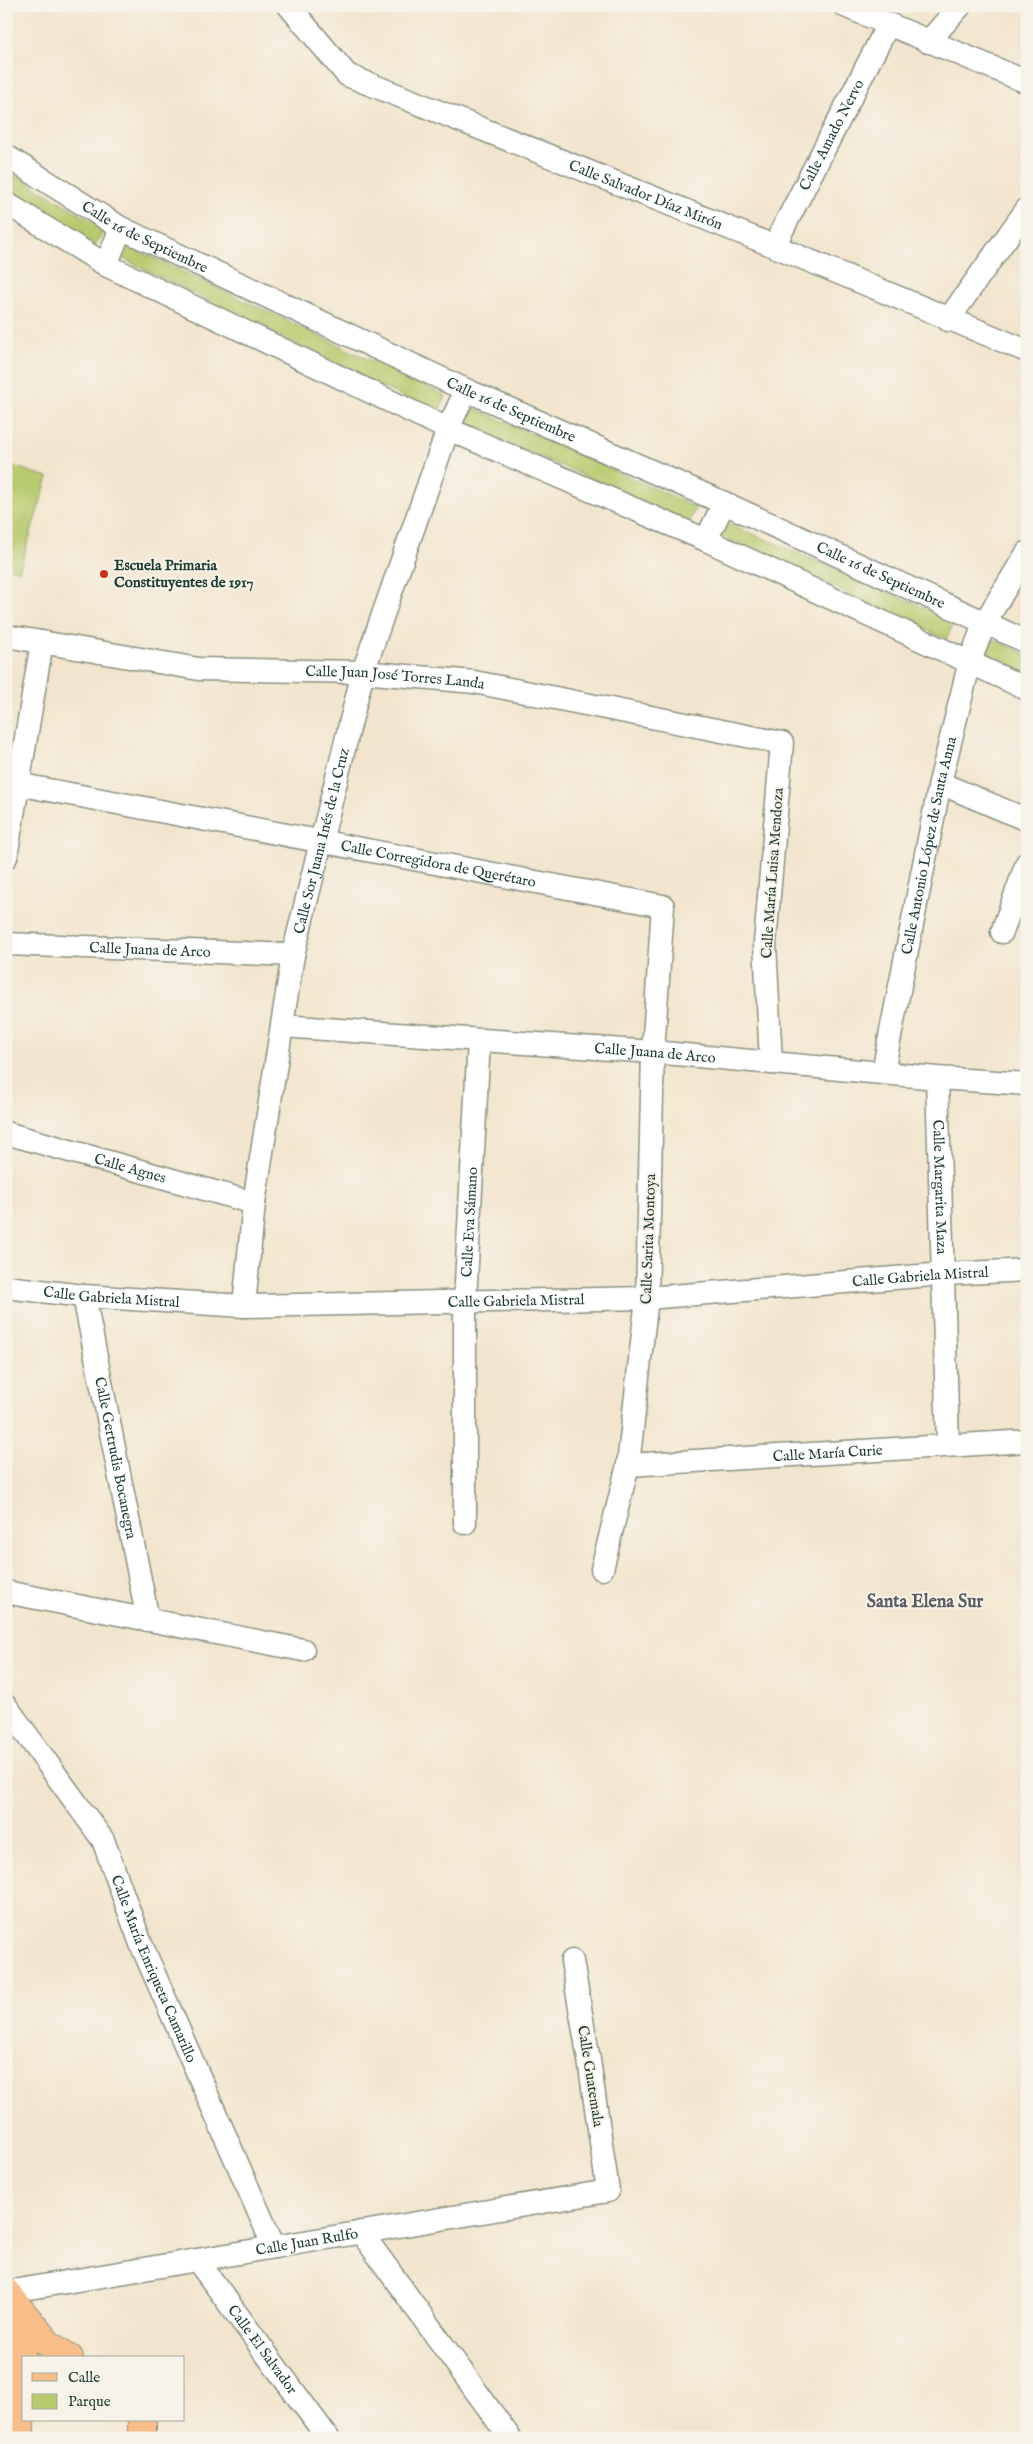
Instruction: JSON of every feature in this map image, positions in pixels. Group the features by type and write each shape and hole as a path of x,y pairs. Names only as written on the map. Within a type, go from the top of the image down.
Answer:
{"main road":[{"path":"6,2292 48,2346 66,2356"},
{"path":"6,2331 20,2351 20,2438"},
{"path":"142,2422 142,2438"}],"street":[{"name":"Calle Salvador Díaz Mirón","path":"289,6 347,75 774,246 948,320 1027,351"},
{"path":"845,6 1027,82"},
{"path":"928,42 960,6"},
{"name":"Calle Amado Nervo","path":"774,246 888,25"},
{"name":"Calle 16 de Septiembre","path":"6,156 120,228 466,390 724,503 1027,642"},
{"path":"6,203 106,265 448,429 706,540 1027,689"},
{"path":"948,320 1027,210"},
{"path":"106,265 120,228"},
{"name":"Calle Sor Juana Inés de la Cruz","path":"244,1306 254,1203 293,955 320,841 363,672 448,429 466,390"},
{"path":"706,540 724,503"},
{"name":"Calle Antonio López de Santa Anna","path":"883,1072 940,783 970,661 985,622 1027,553"},
{"name":"Calle Juan José Torres Landa","path":"6,636 199,669 363,672 474,682 782,743"},
{"path":"6,857 12,783 42,642"},
{"name":"Calle María Luisa Mendoza","path":"771,1063 765,943 782,743"},
{"name":"Calle Corregidora de Querétaro","path":"12,783 663,906"},
{"path":"940,783 1027,820"},
{"path":"1002,932 1027,863"},
{"name":"Calle Sarita Montoya","path":"602,1569 628,1465 647,1298 653,1052 663,906"},
{"name":"Calle Juana de Arco","path":"6,944 293,955"},
{"name":"Calle Juana de Arco","path":"282,1026 653,1052 937,1078 1027,1084"},
{"name":"Calle Eva Sámano","path":"465,1523 465,1301 479,1040"},
{"name":"Calle Margarita Maza","path":"937,1078 948,1445"},
{"name":"Calle Agnes","path":"6,1134 254,1203"},
{"name":"Calle Gabriela Mistral","path":"6,1287 84,1296 244,1306 647,1298 944,1274 1027,1270"},
{"name":"Calle Gertrudis Bocanegra","path":"84,1296 148,1620"},
{"name":"Calle María Curie","path":"628,1465 1027,1441"},
{"path":"6,1592 303,1650"},
{"name":"Calle María Enriqueta Camarillo","path":"6,1706 103,1840 141,1944 274,2247"},
{"name":"Calle Guatemala","path":"572,1961 608,2191"},
{"name":"Calle Juan Rulfo","path":"6,2292 608,2191"},
{"path":"361,2232 510,2438"},
{"name":"Calle El Salvador","path":"197,2260 328,2438"}],"green space":[{"path":"6,169 105,229 95,246 6,193"},
{"path":"126,245 446,396 437,414 120,257"},
{"path":"467,405 696,507 689,522 461,422"},
{"path":"6,464 48,477 19,571 6,567"},
{"path":"723,521 955,621 946,639 717,534"},
{"path":"994,639 1027,655 1027,673 985,653"}],"place":[{"name":"Escuela Primaria Constituyentes de 1917","path":"104,574"}],"district":[{"name":"Santa Elena Sur","path":"925,1601"}]}
